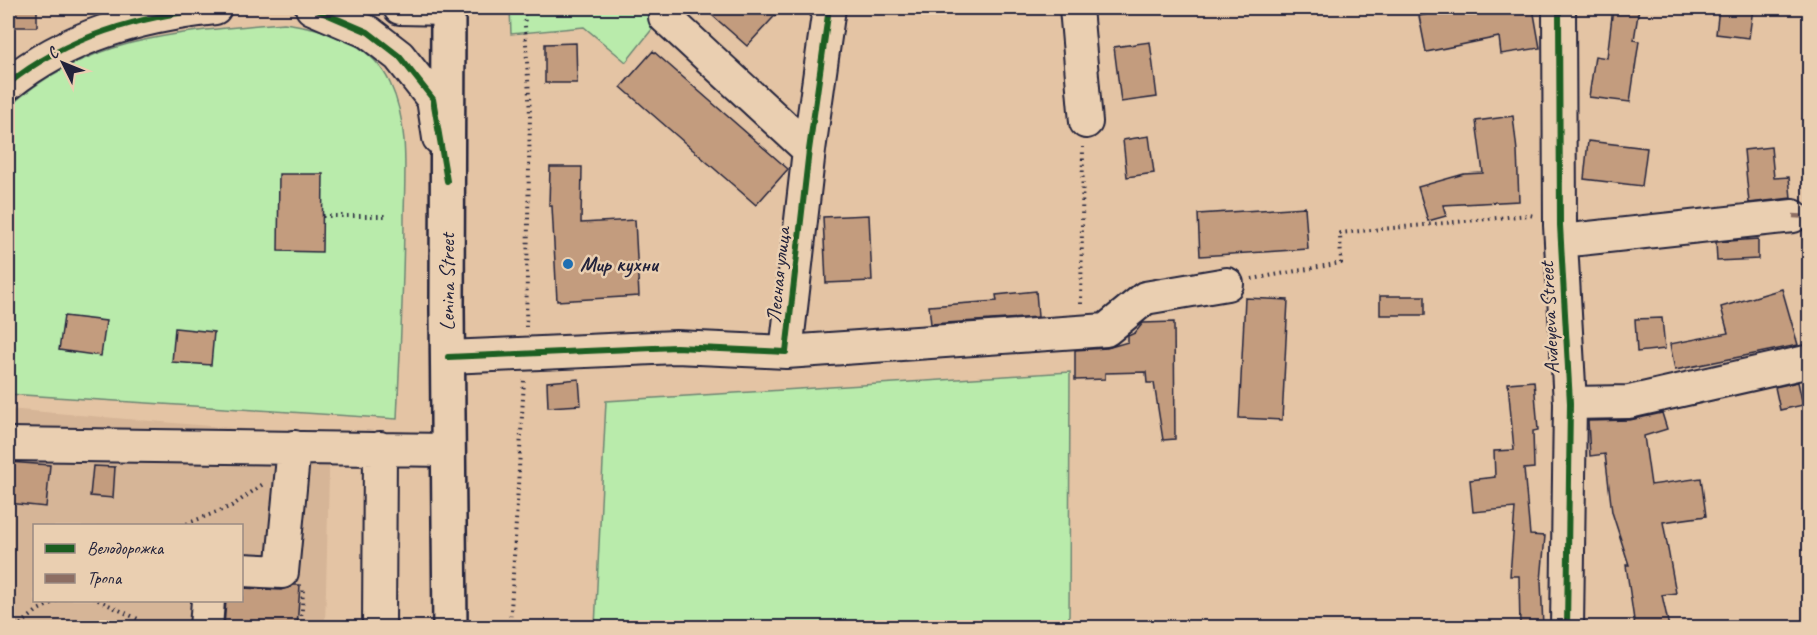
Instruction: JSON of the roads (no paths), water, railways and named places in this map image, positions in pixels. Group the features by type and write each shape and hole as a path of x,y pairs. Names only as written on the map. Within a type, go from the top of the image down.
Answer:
{"main road":[{"name":"Lenina Street","path":"448,8 450,627"}],"street":[{"path":"8,84 32,64 100,31 151,18 214,8"},
{"path":"312,8 368,32 399,56 426,90 432,99 447,181"},
{"path":"400,8 448,8"},
{"name":"Лесная улица","path":"448,357 676,347 786,352 808,150 829,8"},
{"path":"1076,8 1086,122"},
{"name":"Avdeyeva Street","path":"1558,8 1560,233 1570,403 1567,627"},
{"path":"666,17 808,150"},
{"path":"1560,233 1793,216"},
{"path":"786,352 1106,330 1145,298 1227,284"},
{"path":"1570,403 1629,402 1809,362"},
{"path":"8,444 448,450"},
{"path":"243,570 282,572 294,447"},
{"path":"379,627 380,448"},
{"path":"206,627 208,602"}],"place":[{"name":"Мир кухни","path":"568,264"}]}
